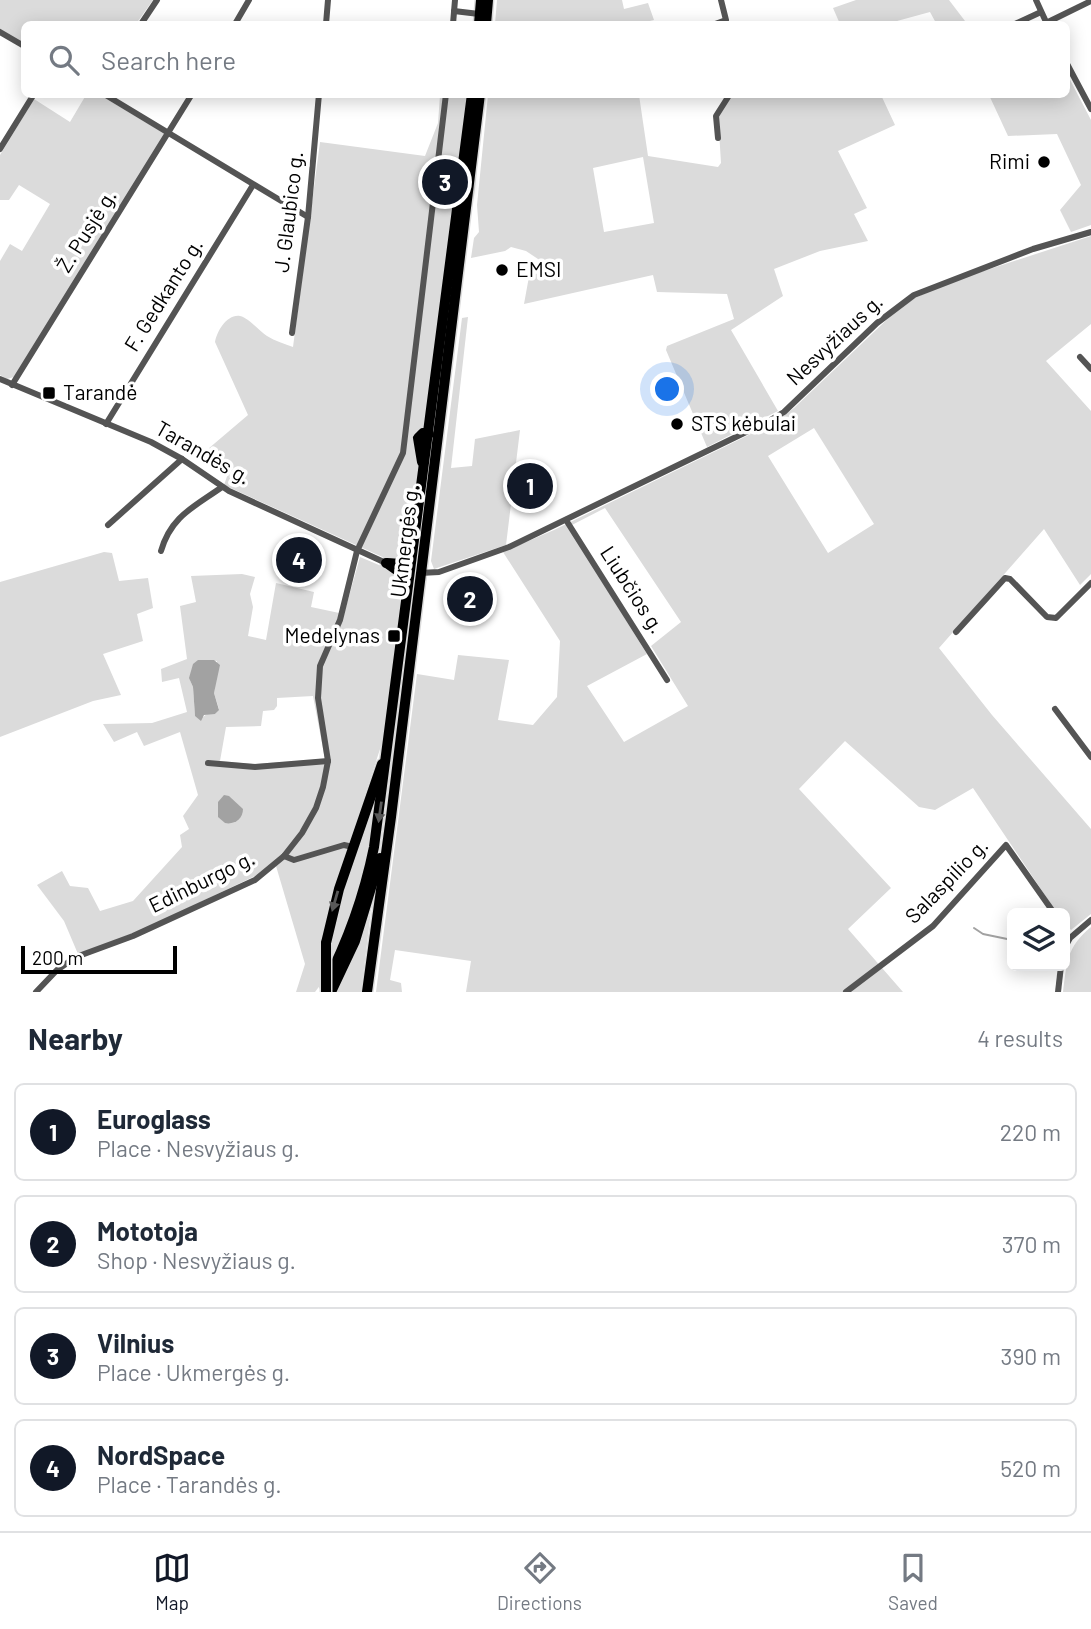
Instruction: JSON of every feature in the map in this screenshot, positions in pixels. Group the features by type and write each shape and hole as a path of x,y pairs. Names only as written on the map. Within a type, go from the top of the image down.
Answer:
{"highway":[{"path":"479,19 481,0"},
{"path":"486,21 488,0"},
{"path":"435,461 433,440 429,434 471,98"},
{"name":"Ukmergės g.","path":"367,992 480,98"},
{"name":"Ukmergės g.","path":"389,744 424,471 418,438 423,433 429,434"},
{"path":"386,563 399,564 405,561 416,534"},
{"path":"386,563 402,574 407,601"},
{"path":"326,992 365,886 376,836 389,744"},
{"path":"326,992 326,943 333,908 389,744"},
{"path":"326,992 359,930 391,817"}],"street":[{"path":"143,21 157,0"},
{"path":"236,21 249,0"},
{"path":"326,21 328,0"},
{"path":"453,21 455,0"},
{"path":"721,0 726,20 723,21"},
{"path":"1035,0 1046,21"},
{"path":"1053,21 1091,1"},
{"path":"454,11 479,19"},
{"path":"1022,21 1041,12"},
{"path":"0,32 21,44"},
{"path":"1070,69 1091,108"},
{"path":"0,149 32,98"},
{"path":"110,98 308,217"},
{"name":"Ž. Pusjė g.","path":"12,385 190,98"},
{"name":"J. Glaubico g.","path":"292,333 308,217 319,98"},
{"name":"Edinburgo g.","path":"36,992 57,970 76,957 133,936 255,880 284,856 302,834 316,808 328,761 318,698 320,666 340,620 357,551 402,453 446,98"},
{"path":"718,138 716,116 727,98"},
{"name":"F. Gedkanto g.","path":"106,424 253,185"},
{"name":"Nesvyžiaus g.","path":"420,573 439,572 501,550 716,448 784,412 877,323 914,295 1033,249 1091,232"},
{"path":"1080,357 1091,370 1091,377"},
{"name":"Tarandės g.","path":"0,379 151,442 182,459 222,487 386,563"},
{"path":"108,525 182,459"},
{"path":"160,551 168,531 176,521 222,487"},
{"name":"Liubčios g.","path":"566,520 667,680"},
{"path":"956,632 1002,580 1008,577 1046,617 1056,618 1091,583"},
{"path":"1055,709 1091,757"},
{"path":"208,763 255,767 328,761"},
{"path":"284,856 295,860 344,845 353,848"},
{"name":"Salaspilio g.","path":"846,992 933,926 1006,845 1050,908"},
{"path":"1070,938 1091,919"},
{"path":"1058,992 1060,971"}],"shaded area":[{"path":"0,0 153,0 138,21 21,21 21,42 0,29"},
{"path":"497,0 622,0 624,9 648,3 654,20 650,21 495,21"},
{"path":"856,0 949,0 965,21 935,21 930,12 897,21 839,21 833,8"},
{"path":"1070,80 1091,120 1091,225 1071,232 1060,210 1081,185 1057,134 1008,136 990,98 1070,98"},
{"path":"84,98 105,98 165,134 14,377 7,379 0,375 0,261 10,244 22,251 50,204 19,185 9,200 0,200 0,155 34,99 70,122"},
{"path":"440,98 466,98 409,554 403,560 389,560 224,485 231,465 208,449 248,415 215,342 220,328 227,320 240,316 267,336 293,347 320,142 425,156 438,123"},
{"path":"488,98 639,98 648,156 718,167 721,163 718,115 731,98 882,98 895,125 838,151 867,208 854,214 868,241 820,251 774,269 783,296 731,330 778,411 707,447 666,350 667,346 734,319 727,294 657,292 653,275 524,304 530,271 537,272 538,259 526,251 511,247 505,251 471,258 474,238 479,232 477,205","holes":["643,157 654,223 604,232 593,168"]},
{"path":"1091,236 1091,324 1046,361 1091,411 1091,574 1080,585 1044,529 939,648 992,715 1091,829 1091,914 1071,930 1070,908 1054,908 973,788 935,810 919,807 845,741 799,789 891,888 848,929 903,992 466,992 471,961 395,950 390,980 401,983 402,992 376,992 417,674 454,680 458,655 509,660 498,720 533,725 557,697 560,641 503,552 554,530 773,423 794,408 896,311 915,298 950,282","holes":["814,428 874,524 828,553 768,456","605,508 681,622 651,646 688,706 624,742 587,686 647,654 568,527"]},
{"path":"468,317 451,468 472,466 475,439 520,430 506,545 434,569 431,561 462,318"},
{"path":"104,552 112,553 119,581 148,578 153,608 137,614 143,641 103,654 121,695 93,701 0,737 0,582"},
{"path":"360,557 398,573 403,584 382,743 329,905 320,958 321,984 315,992 296,992 305,964 276,866 142,930 78,954 64,921 37,885 62,871 70,886 88,888 100,911 133,901 182,847 180,835 189,829 183,816 198,795 180,732 144,746 137,732 114,742 103,724 152,723 187,712 179,678 162,682 161,669 187,659 180,606 196,602 191,576 242,574 255,577 250,594 253,607 248,636 266,640 276,583 314,592 311,607 344,614","holes":["200,660 217,661 214,693 219,709 215,714 203,717 195,716 190,680","313,696 325,759 253,764 220,761 226,727 261,726 263,711 274,710 277,698"]},
{"path":"198,660 214,660 220,665 214,693 219,710 215,714 204,715 201,721 195,716 193,687 189,678 193,664"},
{"path":"376,792 355,903 329,968 340,901"},
{"path":"224,795 229,796 243,809 240,818 235,822 225,823 218,817 218,802"},
{"path":"371,911 361,992 336,992 360,942"},
{"path":"1091,927 1091,992 1063,992 1066,971 1070,971 1070,954"}],"waterway":[{"path":"974,928 983,934 1007,939"}],"place":[{"name":"Rimi","path":"1044,162"},
{"name":"Vilnius","path":"445,182"},
{"name":"EMSI","path":"502,270"},
{"name":"Tarandė","path":"49,393"},
{"name":"STS kėbulai","path":"677,424"},
{"name":"Euroglass","path":"530,486"},
{"name":"NordSpace","path":"299,560"},
{"name":"Mototoja","path":"470,599"},
{"name":"Medelynas","path":"394,636"}]}
